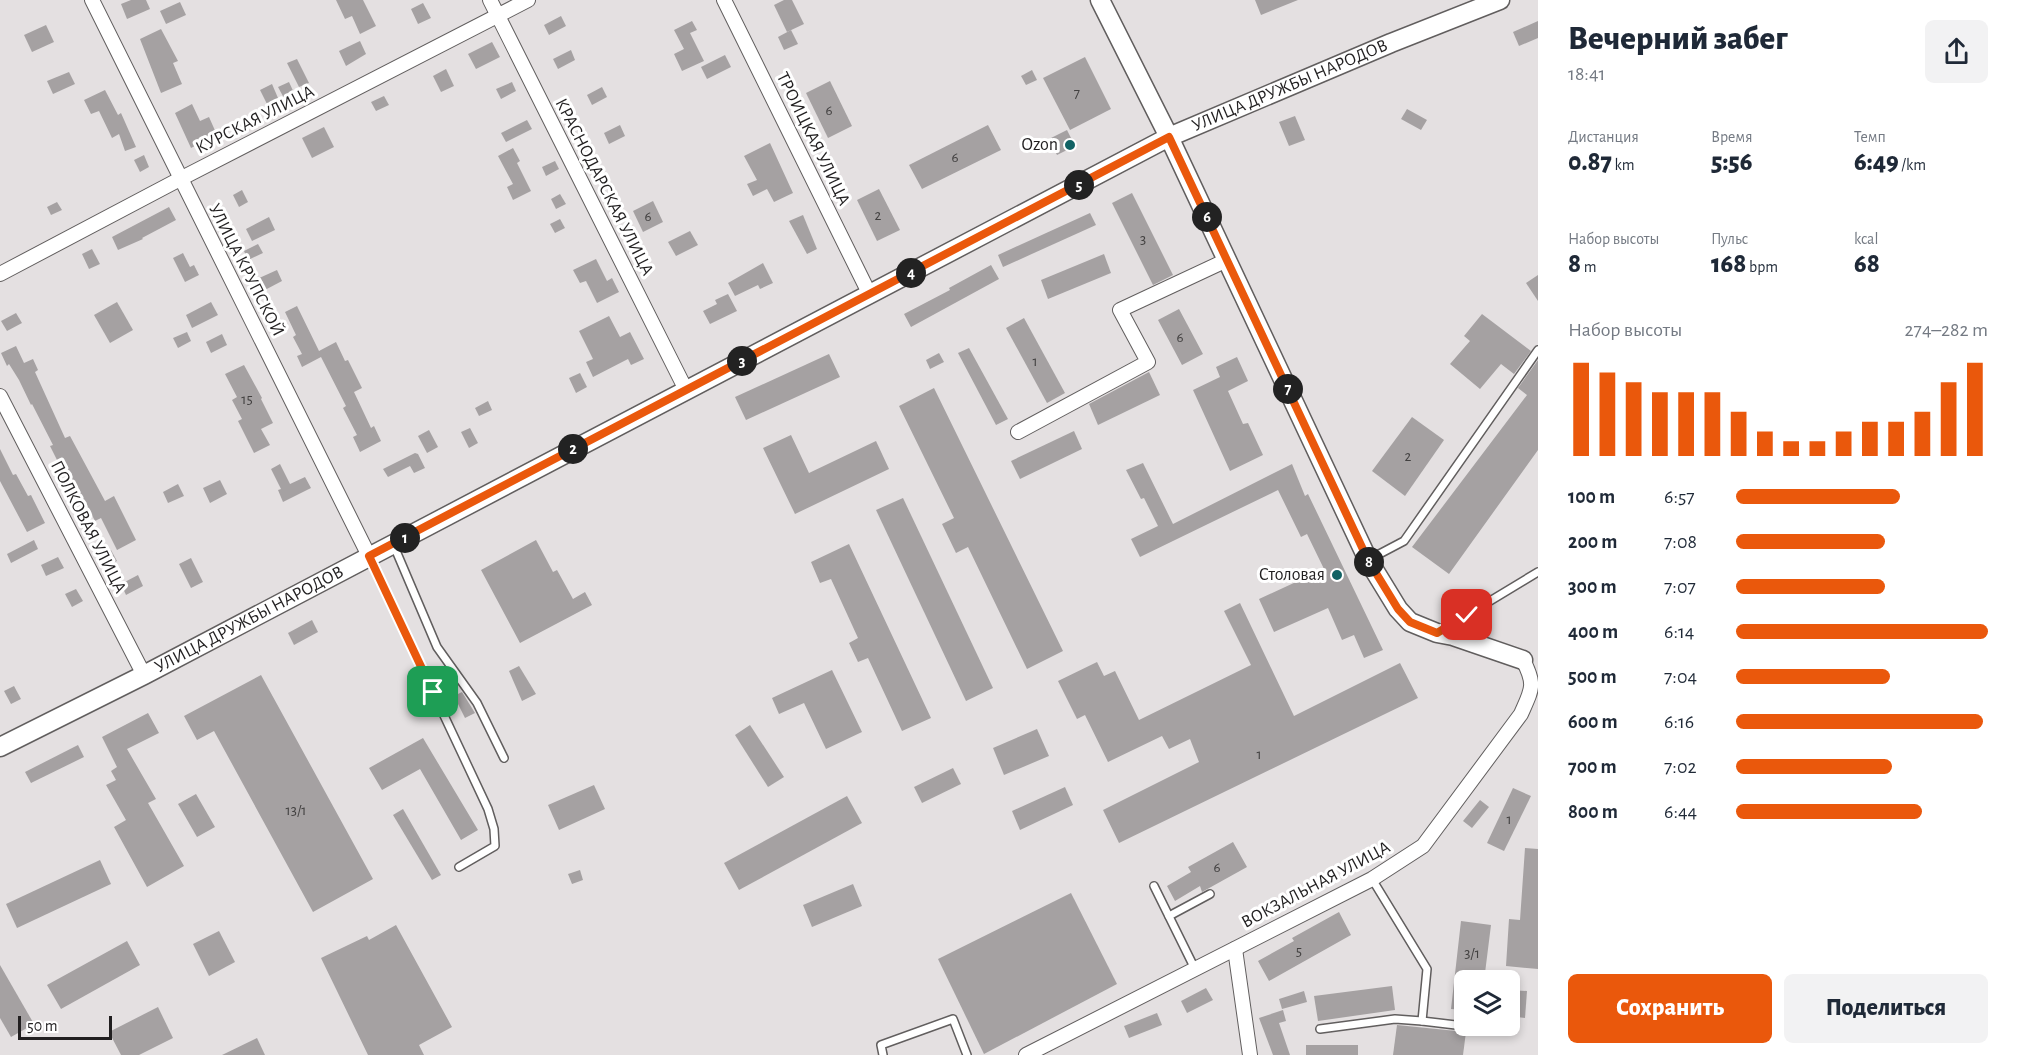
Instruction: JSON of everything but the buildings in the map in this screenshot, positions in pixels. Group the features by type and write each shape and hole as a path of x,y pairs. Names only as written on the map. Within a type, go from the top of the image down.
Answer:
{"street":[{"name":"УЛИЦА КРУПСКОЙ","path":"92,0 369,556"},
{"name":"КРАСНОДАРСКАЯ УЛИЦА","path":"490,0 686,390"},
{"name":"КУРСКАЯ УЛИЦА","path":"0,274 528,0"},
{"name":"ТРОИЦКАЯ УЛИЦА","path":"724,0 870,295"},
{"path":"1100,0 1169,137 1368,560 1398,609 1410,622 1437,633 1531,661"},
{"name":"УЛИЦА ДРУЖБЫ НАРОДОВ","path":"0,747 144,675 1169,137 1391,43 1500,0"},
{"path":"1018,432 1148,362 1120,310 1227,260"},
{"name":"ПОЛКОВАЯ УЛИЦА","path":"0,396 144,675"},
{"name":"ВОКЗАЛЬНАЯ УЛИЦА","path":"1026,1055 1372,879 1423,846 1521,714 1530,695 1531,661"},
{"path":"1235,949 1250,1055"}],"lane":[{"path":"1368,560 1404,541 1538,350"},
{"path":"393,544 437,647 477,703 504,758"},
{"path":"369,556 488,809 494,829 495,846 459,867"},
{"path":"1437,633 1538,572"},
{"path":"1372,879 1427,969 1422,1021"},
{"path":"1154,886 1196,969"},
{"path":"1169,916 1210,894"},
{"path":"883,1055 881,1045 953,1019 967,1055"},
{"path":"1320,1029 1395,1019 1454,1025"}],"place":[{"name":"Ozon","path":"1070,145"},
{"name":"Столовая","path":"1337,575"}],"route":[{"path":"433,692 369,556 1169,137 1368,560 1398,609 1410,622 1437,633 1467,615"}]}
